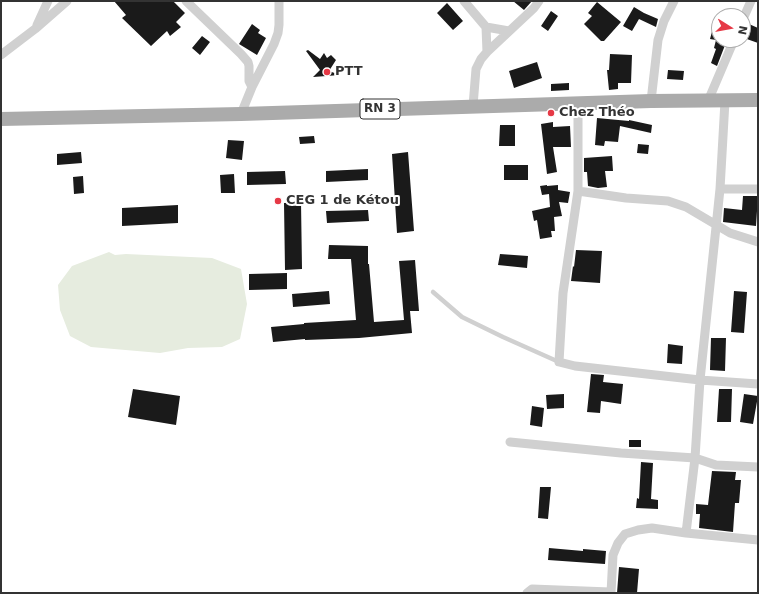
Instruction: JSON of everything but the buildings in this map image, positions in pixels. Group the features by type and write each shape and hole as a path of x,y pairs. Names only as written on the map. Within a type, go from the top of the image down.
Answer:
{"main road":[{"name":"RN 3","path":"1,119 241,114 651,101 758,100"}],"street":[{"path":"35,29 48,1"},
{"path":"1,55 35,29 67,1"},
{"path":"186,1 248,62 249,81 252,87"},
{"path":"241,114 252,87 278,33 278,1"},
{"path":"464,1 486,27 487,52"},
{"path":"473,106 476,70 481,59 539,1"},
{"path":"651,101 658,40 664,22 674,1"},
{"path":"486,27 509,31"},
{"path":"708,101 731,48"},
{"path":"686,533 696,458 700,380 720,189 725,101"},
{"path":"578,103 578,191 563,293 559,362 576,366 700,380 758,384"},
{"path":"720,189 758,189"},
{"path":"578,191 668,202 686,208 730,233 758,242"},
{"path":"510,442 621,453 696,458 716,465 758,467"},
{"path":"527,593 532,589 610,593 613,555 618,543 626,534 638,530 652,528 758,540"}],"lane":[{"path":"433,292 462,317 503,338 559,362"}],"shaded area":[{"path":"109,252 115,255 126,254 212,258 241,269 247,304 240,339 222,347 188,348 160,353 91,347 70,336 60,310 58,285 72,266"}],"place":[{"name":"PTT","path":"327,72"},
{"name":"Chez Théo","path":"551,113"},
{"name":"CEG 1 de Kétou","path":"278,201"}]}
